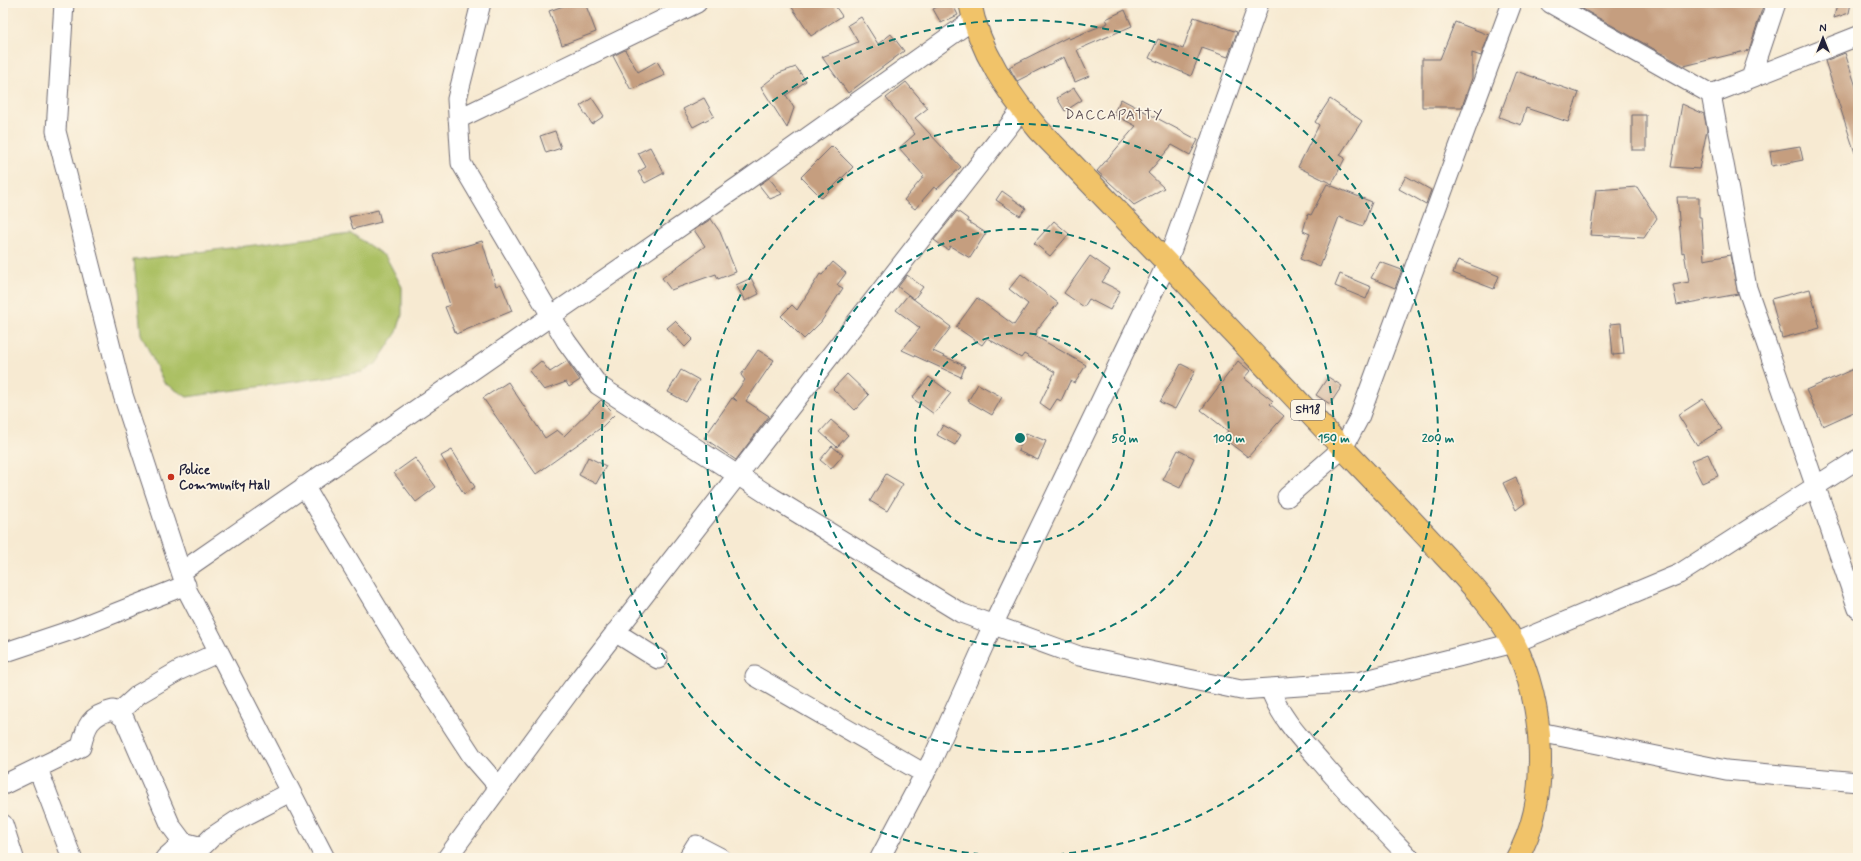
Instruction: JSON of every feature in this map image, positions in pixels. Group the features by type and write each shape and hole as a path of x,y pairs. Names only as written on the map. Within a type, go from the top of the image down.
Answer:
{"main road":[{"name":"SH18","path":"972,11 993,64 1005,86 1039,130 1456,568 1489,606 1514,643 1533,700 1539,732 1540,776 1535,813 1527,841 1517,858"}],"street":[{"path":"64,3 56,131 123,395 183,578 219,652 325,858"},
{"path":"481,3 457,99 461,163 566,341 598,385 737,475 961,614 1079,656 1242,690 1358,682 1514,643 1680,574 1858,459"},
{"path":"458,119 697,3"},
{"path":"880,858 925,774 993,625 1167,263 1259,3"},
{"path":"1287,497 1343,448 1359,418 1512,3"},
{"path":"1550,3 1711,94"},
{"path":"1750,78 1776,3"},
{"path":"3,653 75,629 183,578 304,486 732,190 972,11"},
{"path":"1711,94 1858,36"},
{"path":"1711,94 1747,288 1858,609"},
{"path":"447,858 615,632 1022,109"},
{"path":"304,486 399,644 472,756 499,787"},
{"path":"615,632 658,659"},
{"path":"118,713 139,694 180,670 219,652"},
{"path":"755,676 925,774"},
{"path":"1270,688 1274,702 1302,740 1358,805 1410,858"},
{"path":"3,785 81,747 89,722 102,712 113,710 124,718 171,826 192,849"},
{"path":"1539,732 1726,770 1858,782"},
{"path":"38,769 72,858"},
{"path":"165,858 192,849 239,819 291,792"},
{"path":"3,824 14,858"},
{"path":"688,858 696,845 721,858"}],"green space":[{"path":"351,233 386,257 402,287 402,315 397,332 376,364 362,372 187,397 164,383 141,334 134,260"}],"building":[{"path":"572,3 585,3 596,32 562,45 549,11"},
{"path":"789,3 833,3 842,16 811,36"},
{"path":"946,3 952,3 958,15 941,23 933,9"},
{"path":"1572,3 1764,3 1749,50 1684,66"},
{"path":"1837,3 1851,3 1849,13 1834,18"},
{"path":"1125,10 1132,26 1077,50 1089,76 1075,82 1064,57 1017,81 1009,67 1068,37 1069,39 1108,23 1106,19"},
{"path":"861,17 878,44 891,34 904,51 848,93 822,57 858,42 848,25"},
{"path":"1194,17 1237,32 1228,57 1202,48 1191,76 1149,58 1158,39 1183,49"},
{"path":"1455,22 1489,35 1481,56 1472,53 1472,78 1462,107 1422,107 1422,59 1440,59"},
{"path":"625,50 638,72 657,61 665,75 631,90 613,56"},
{"path":"1845,53 1858,93 1858,153 1855,153 1825,61"},
{"path":"796,67 806,81 786,95 794,108 787,128 761,87 779,73"},
{"path":"1516,71 1579,93 1568,122 1526,108 1521,125 1499,117"},
{"path":"906,82 928,108 915,118 961,167 937,189 934,187 915,209 904,200 924,176 899,148 915,134 886,98"},
{"path":"1074,88 1082,100 1065,111 1057,98"},
{"path":"592,98 604,116 592,124 580,106"},
{"path":"704,98 714,116 693,127 683,109"},
{"path":"1121,99 1198,140 1190,155 1172,145 1148,173 1164,188 1134,205 1097,171 1136,126 1113,114"},
{"path":"1330,99 1362,121 1340,155 1345,158 1332,184 1298,167 1319,125 1315,122"},
{"path":"1682,104 1704,114 1707,130 1699,169 1671,167"},
{"path":"1632,115 1646,115 1646,150 1632,150"},
{"path":"555,131 561,148 546,153 540,136"},
{"path":"832,146 853,167 822,198 801,177"},
{"path":"1800,146 1803,160 1772,166 1770,151"},
{"path":"650,147 664,173 645,183 638,172 646,167 638,153"},
{"path":"1406,176 1431,190 1426,204 1399,189"},
{"path":"769,178 782,194 770,199 759,185"},
{"path":"1327,184 1372,202 1363,226 1339,217 1320,267 1300,259 1310,234 1303,231 1308,214 1311,215"},
{"path":"1637,187 1657,218 1644,238 1590,235 1596,190"},
{"path":"1002,191 1026,208 1020,216 996,200"},
{"path":"1677,197 1699,197 1699,217 1701,217 1704,260 1730,255 1738,294 1677,305 1673,285 1689,282 1684,252 1682,253"},
{"path":"378,210 381,222 353,229 349,217"},
{"path":"957,211 968,219 967,221 986,233 970,258 950,246 948,250 934,240"},
{"path":"711,219 720,232 736,272 718,279 716,274 671,290 662,278 705,246 694,230"},
{"path":"1054,221 1069,234 1050,256 1034,243"},
{"path":"482,241 496,286 501,284 512,311 456,334 445,307 450,305 434,255"},
{"path":"1090,256 1110,270 1102,282 1120,291 1110,310 1089,299 1084,307 1064,293"},
{"path":"1458,260 1499,276 1494,289 1453,273"},
{"path":"833,262 846,273 837,285 843,288 821,322 804,339 781,316 792,305 797,310 820,274 822,275"},
{"path":"1380,262 1402,270 1395,288 1371,278"},
{"path":"1021,274 1058,303 1036,331 1035,336 1086,365 1075,383 1070,381 1061,401 1057,399 1050,410 1040,403 1055,372 1024,354 1021,358 987,338 982,345 956,327 977,298 1014,325 1028,304 1009,289"},
{"path":"1340,274 1371,287 1366,299 1335,286"},
{"path":"907,275 923,287 914,299 898,287"},
{"path":"751,278 759,294 745,301 736,285"},
{"path":"1810,289 1820,328 1782,338 1771,299"},
{"path":"908,295 951,327 933,351 965,366 961,377 902,350 920,328 896,310"},
{"path":"675,321 693,339 685,347 667,328"},
{"path":"1621,323 1624,354 1613,355 1610,324"},
{"path":"758,350 774,360 746,401 769,416 736,460 704,438 732,398 737,401 733,397 745,380 741,375"},
{"path":"541,361 550,372 567,361 580,380 569,387 566,382 544,390 529,371"},
{"path":"1238,361 1250,371 1244,378 1273,401 1270,404 1284,416 1248,457 1223,438 1228,431 1201,410"},
{"path":"1181,364 1195,371 1175,409 1160,402"},
{"path":"1858,367 1858,410 1823,426 1806,390"},
{"path":"681,370 699,380 686,402 668,392"},
{"path":"847,374 869,395 855,410 833,389"},
{"path":"929,377 951,393 934,414 912,398"},
{"path":"1328,377 1342,386 1330,404 1316,395"},
{"path":"508,382 545,438 557,430 564,436 601,400 615,414 602,427 536,474 483,398"},
{"path":"978,384 1002,397 992,415 968,401"},
{"path":"1703,399 1722,429 1697,445 1678,415"},
{"path":"831,420 848,435 837,447 820,432"},
{"path":"943,425 961,435 955,445 937,435"},
{"path":"1026,433 1046,441 1038,460 1018,451"},
{"path":"832,446 843,455 831,469 820,460"},
{"path":"452,450 475,487 464,494 441,456"},
{"path":"1178,450 1194,458 1180,488 1163,480"},
{"path":"1708,454 1718,476 1702,483 1691,461"},
{"path":"588,457 606,466 596,484 579,475"},
{"path":"415,458 436,487 416,502 394,473"},
{"path":"886,474 903,484 887,511 870,501"},
{"path":"1516,477 1525,503 1516,510 1503,483"}],"place":[{"name":"Police Community Hall","path":"171,477"}],"district":[{"name":"DACCAPATTY","path":"1114,115"}]}
